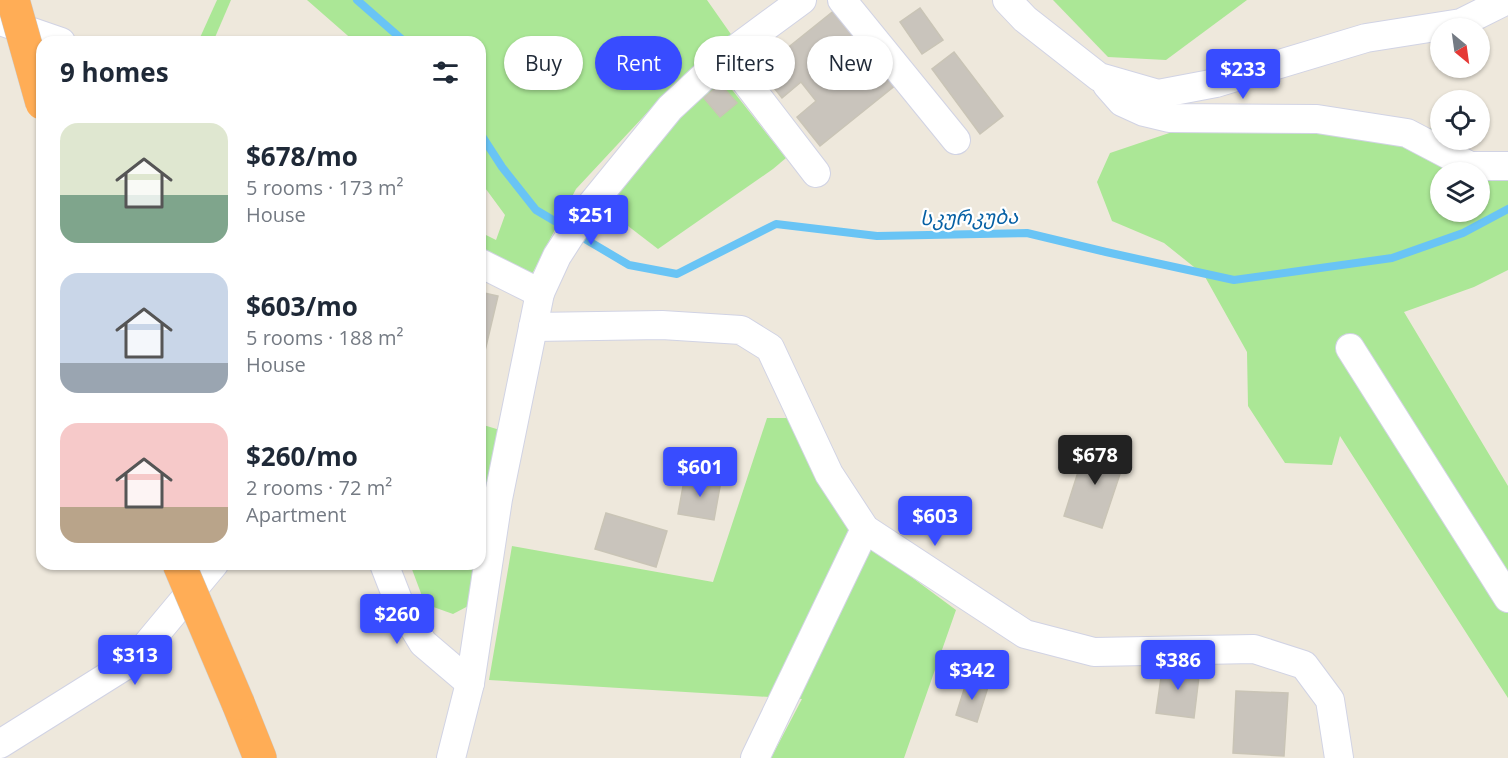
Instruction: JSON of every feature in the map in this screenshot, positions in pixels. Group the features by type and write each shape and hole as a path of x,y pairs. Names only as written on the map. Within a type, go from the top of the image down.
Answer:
{"highway":[{"path":"13,0 36,82"},
{"path":"182,570 258,752"}],"street":[{"path":"753,36 802,0"},
{"path":"842,0 956,140"},
{"path":"1007,0 1025,19 1099,77 1122,102 1144,112 1169,118 1317,118 1407,133 1470,166 1508,166"},
{"path":"1099,77 1158,94 1216,83 1366,38 1461,24 1507,0"},
{"path":"0,21 44,36"},
{"path":"452,758 470,683 498,499 540,292 557,256 586,211 670,108 694,86"},
{"path":"752,90 816,173"},
{"path":"486,266 540,292"},
{"path":"534,327 662,325 741,330 770,348 829,474 865,529 1025,634 1094,652 1254,650 1304,665 1330,700 1339,758"},
{"path":"1350,348 1508,598"},
{"path":"756,758 865,529"},
{"path":"0,744 134,660 209,570"},
{"path":"386,570 400,604 423,643 470,683"}],"green space":[{"path":"217,0 231,0 216,36 201,36"},
{"path":"307,0 707,0 732,36 694,36 694,70 682,79 682,36 595,36 595,90 668,90 576,189 531,276 486,251 486,235 496,240 505,215 486,189 486,36 348,36"},
{"path":"1053,0 1247,0 1166,60 1108,57"},
{"path":"709,90 732,90 786,158 658,249 602,206 657,141"},
{"path":"1286,114 1430,128 1430,150 1469,150 1489,162 1430,162 1430,222 1490,222 1490,163 1502,170 1508,168 1508,270 1474,287 1404,312 1508,486 1508,698 1340,436 1332,465 1285,463 1248,406 1247,352 1204,275 1164,243 1112,221 1097,182 1110,153 1196,124"},
{"path":"767,418 792,418 852,533 956,610 904,758 771,758 802,699 489,680 512,546 713,582"},
{"path":"486,426 500,430 486,516"},
{"path":"412,570 477,570 472,604 453,614 425,604"}],"building":[{"path":"920,8 943,40 922,54 900,22"},
{"path":"836,9 858,36 807,36 807,90 801,82 795,87 795,42"},
{"path":"954,52 1003,116 980,134 932,69"},
{"path":"713,90 725,90 737,103 720,117 704,98"},
{"path":"776,90 792,90 782,98"},
{"path":"807,90 890,90 820,146 797,117 816,101"},
{"path":"486,293 498,296 486,347"},
{"path":"1087,444 1126,456 1102,528 1064,516"},
{"path":"685,475 721,481 714,520 678,514"},
{"path":"606,513 667,531 656,567 595,549"},
{"path":"1163,663 1200,668 1194,718 1156,713"},
{"path":"967,680 988,687 977,722 956,715"},
{"path":"1236,691 1288,693 1284,756 1233,753"}],"waterway":[{"name":"სკურკუბა","path":"357,0 398,36"},
{"name":"სკურკუბა","path":"486,142 502,167 536,210 629,265 677,274 776,224 877,236 1027,233 1234,280 1392,258 1463,233 1508,209"}]}
